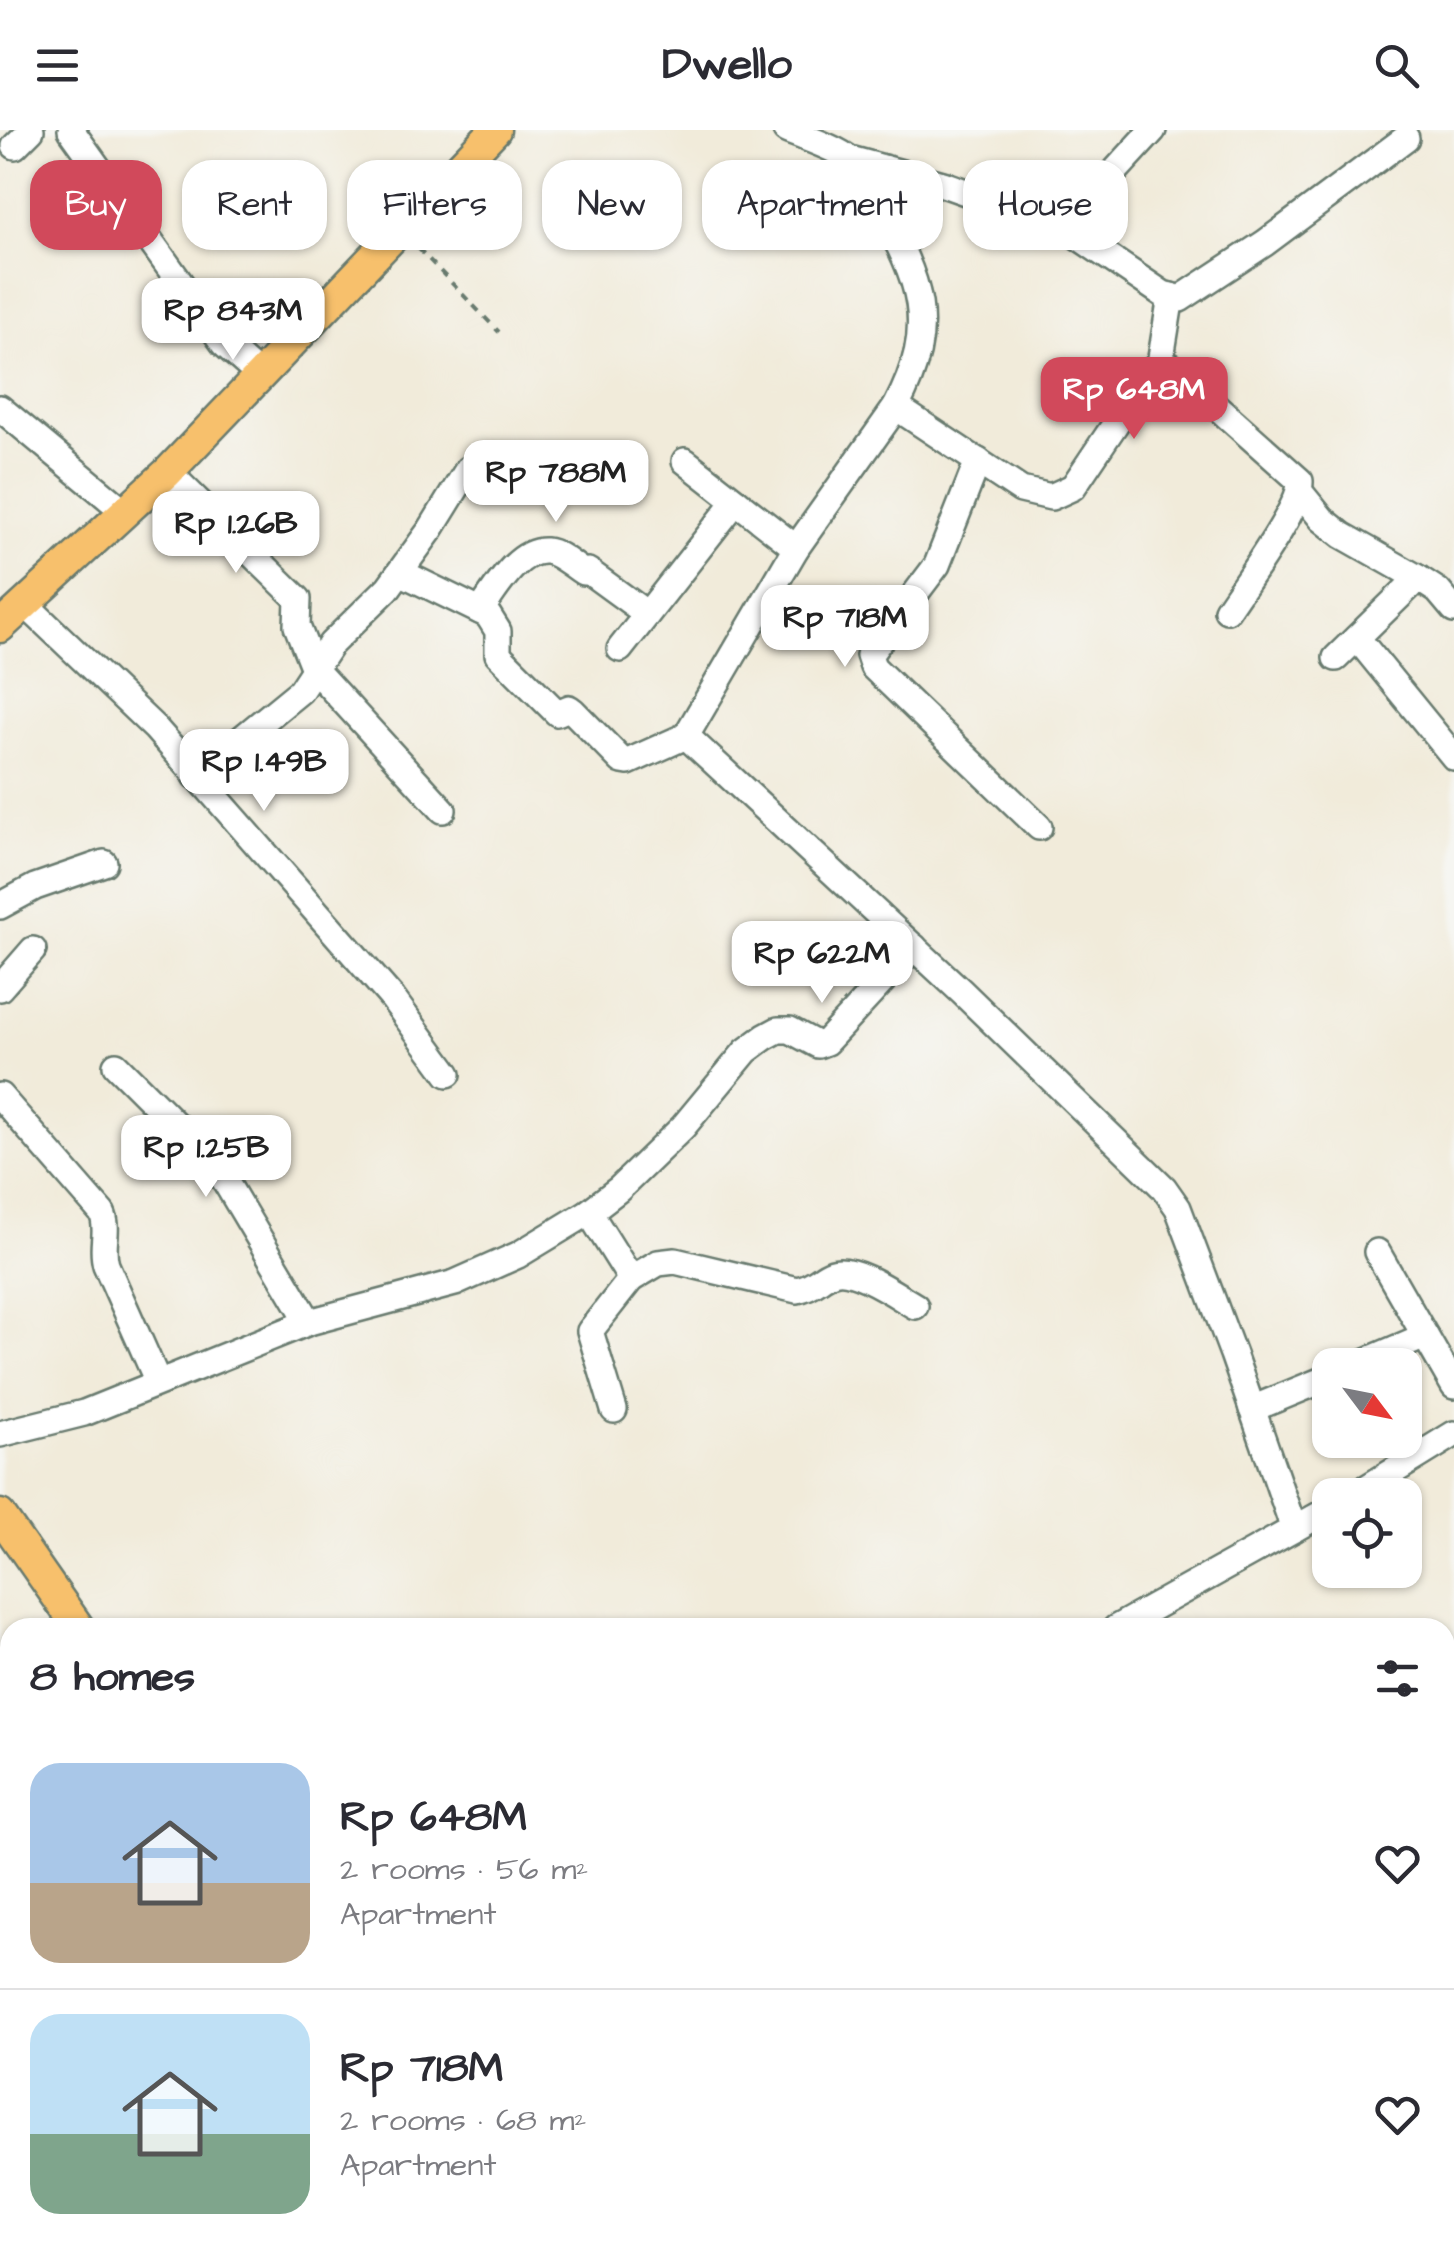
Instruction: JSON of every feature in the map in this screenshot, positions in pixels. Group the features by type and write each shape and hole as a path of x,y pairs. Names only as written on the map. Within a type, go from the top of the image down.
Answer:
{"main road":[{"path":"466,160 495,130"},
{"path":"0,627 168,472 381,250"},
{"path":"0,1515 72,1618"}],"street":[{"path":"71,130 224,344 261,377"},
{"path":"786,130 850,158 963,191"},
{"path":"1125,160 1153,130"},
{"path":"1098,250 1163,294 1180,298 1266,243 1406,138"},
{"path":"400,572 480,611 496,624 498,654 557,713 569,708 574,711 622,761 628,762 686,736 796,548 896,408 919,353 923,317 906,256 850,158"},
{"path":"896,408 1021,490 1051,498 1064,494 1074,488 1110,428 1151,370 1160,364 1171,296"},
{"path":"1160,364 1182,374 1300,481 1300,492 1227,610"},
{"path":"0,408 124,511"},
{"path":"685,461 796,548"},
{"path":"978,461 937,564 869,655 873,667 1039,827"},
{"path":"196,776 288,703 331,644 376,602 400,572 468,469"},
{"path":"168,472 298,599 297,626 314,669 444,810"},
{"path":"1300,492 1322,519 1342,535 1438,591 1454,610"},
{"path":"620,649 736,501"},
{"path":"480,611 519,560 541,551 551,552 588,572 648,614"},
{"path":"1336,658 1418,578"},
{"path":"25,604 156,729 393,999 448,1074"},
{"path":"1357,638 1454,756"},
{"path":"686,736 1164,1188 1178,1208 1294,1529"},
{"path":"0,906 35,886 104,864"},
{"path":"0,1434 84,1413 309,1322 455,1282 518,1255 619,1189 683,1127 746,1051 778,1030 790,1030 818,1045 826,1042 914,948"},
{"path":"0,988 32,950"},
{"path":"116,1065 215,1164 309,1322"},
{"path":"0,1096 102,1213 106,1222 102,1254 158,1382"},
{"path":"589,1212 631,1280"},
{"path":"1377,1252 1454,1386"},
{"path":"614,1410 590,1331 631,1280 658,1264 674,1261 797,1290 841,1270 853,1272 914,1306"},
{"path":"1397,1348 1425,1336"},
{"path":"1252,1410 1312,1384"},
{"path":"1382,1478 1454,1434"},
{"path":"1139,1618 1312,1519"}],"path":[{"path":"419,250 499,332"}]}
